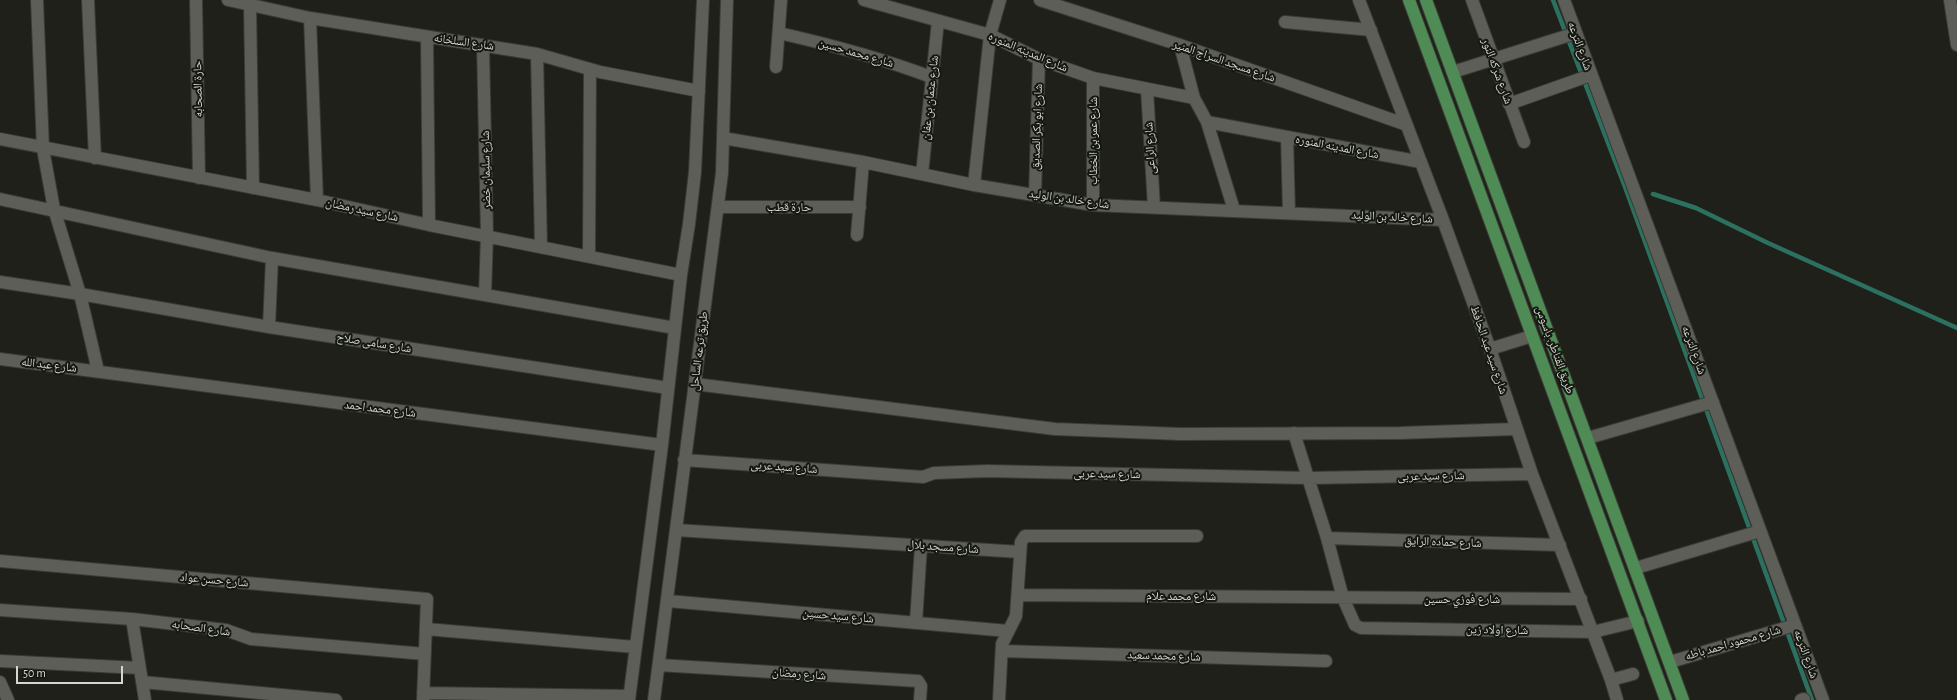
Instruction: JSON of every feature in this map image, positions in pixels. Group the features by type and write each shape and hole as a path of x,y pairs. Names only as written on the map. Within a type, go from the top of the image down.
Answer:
{"main road":[{"name":"طريق القناطر, باسوس","path":"1409,0 1666,700"},
{"name":"طريق القناطر, باسوس","path":"1426,0 1636,568 1683,700"}],"street":[{"path":"37,0 43,149 54,209 80,294 98,371"},
{"path":"88,0 95,158"},
{"name":"حارة الصحابه","path":"196,0 200,178"},
{"name":"شارع السلخانه","path":"228,0 310,18 537,54 590,69 699,91"},
{"path":"635,647 426,629 423,697 629,698 662,445 681,275 695,172 703,0"},
{"name":"طريق ترعه الساحل","path":"654,700 668,601 684,460 722,173 727,0"},
{"path":"776,67 781,0"},
{"name":"شارع المدينه المنوره","path":"864,0 990,35 1039,59 1093,78 1194,98"},
{"path":"974,185 990,35 1000,0"},
{"name":"شارع مسجد السراج المنير","path":"1040,0 1180,45 1407,125"},
{"name":"شارع سيد عبد الحافظ","path":"1359,0 1443,220 1490,349 1515,429 1581,599 1617,700"},
{"name":"شارع شركه النور","path":"1472,0 1492,59 1524,142"},
{"name":"شارع الترعه","path":"1564,0 1823,700"},
{"path":"1950,0 1957,45"},
{"path":"250,6 253,188"},
{"path":"310,18 317,200"},
{"name":"شارع عثمان بن عفان","path":"922,174 938,21"},
{"path":"1285,22 1371,30"},
{"path":"1452,72 1576,32"},
{"name":"شارع محمد حسين","path":"779,34 829,44 873,56 931,77"},
{"path":"427,37 429,225"},
{"name":"شارع سليمان خضر","path":"483,45 487,235 485,295"},
{"path":"1180,45 1194,98 1207,122 1234,210"},
{"path":"537,54 541,247"},
{"name":"شارع ابو بكر الصديق","path":"1035,195 1039,59"},
{"path":"589,256 590,69"},
{"path":"1509,104 1591,75"},
{"name":"شارع عمر بن الخطاب","path":"1093,78 1093,205"},
{"name":"شارع الراعى","path":"1147,89 1154,207"},
{"name":"شارع المدينه المنوره","path":"1207,122 1421,162"},
{"path":"1287,137 1289,213"},
{"name":"شارع خالد بن الوليد","path":"723,138 863,162 974,185 1093,205 1443,220"},
{"name":"شارع سيد رمضان","path":"0,139 43,149 317,200 429,225 487,235 681,275"},
{"path":"857,235 863,162"},
{"path":"0,198 272,258 675,328"},
{"name":"حارة قطب","path":"718,207 860,207"},
{"path":"269,327 272,258"},
{"name":"شارع سامى صلاح","path":"0,282 80,294 269,327 668,388"},
{"path":"1490,349 1532,336"},
{"name":"شارع عبد الله","path":"0,359 98,371"},
{"name":"شارع محمد احمد","path":"98,371 662,445"},
{"path":"695,384 1055,429 1180,434 1400,433 1515,429"},
{"path":"1588,438 1712,402"},
{"path":"1294,433 1327,538 1343,598"},
{"name":"شارع سيد عربى","path":"684,460 924,477 934,473 987,471 1308,478 1532,474"},
{"name":"شارع مسجد بلال","path":"676,530 1020,552"},
{"path":"1636,568 1760,531"},
{"path":"999,700 1002,651 1008,631 1015,622 1021,542 1025,536 1197,536"},
{"name":"شارع حماده الرايق","path":"1327,538 1560,545"},
{"path":"916,622 921,546"},
{"name":"شارع حسن عواد","path":"0,561 427,599 426,629"},
{"name":"شارع محمد علام","path":"1018,595 1343,598"},
{"name":"شارع اولاد زين","path":"1343,598 1355,625 1361,628 1593,632 1638,621"},
{"name":"شارع فوزي حسين","path":"1343,598 1581,599"},
{"name":"شارع سيد حسين","path":"668,601 1008,631"},
{"name":"شارع الصحابه","path":"0,610 132,619 226,630 251,638 425,654"},
{"path":"132,619 145,700"},
{"name":"شارع محمود احمد باطه","path":"1670,662 1795,625"},
{"name":"شارع محمد سعيد","path":"1002,651 1326,661"},
{"path":"0,661 140,668"},
{"name":"شارع رمضان","path":"659,665 918,682 921,686 920,700"},
{"path":"1611,680 1633,674"},
{"path":"0,682 8,700"},
{"path":"142,682 336,700"}],"waterway":[{"path":"1553,0 1625,187 1812,700"},
{"path":"1653,194 1696,208 1768,243 1957,328"}]}
